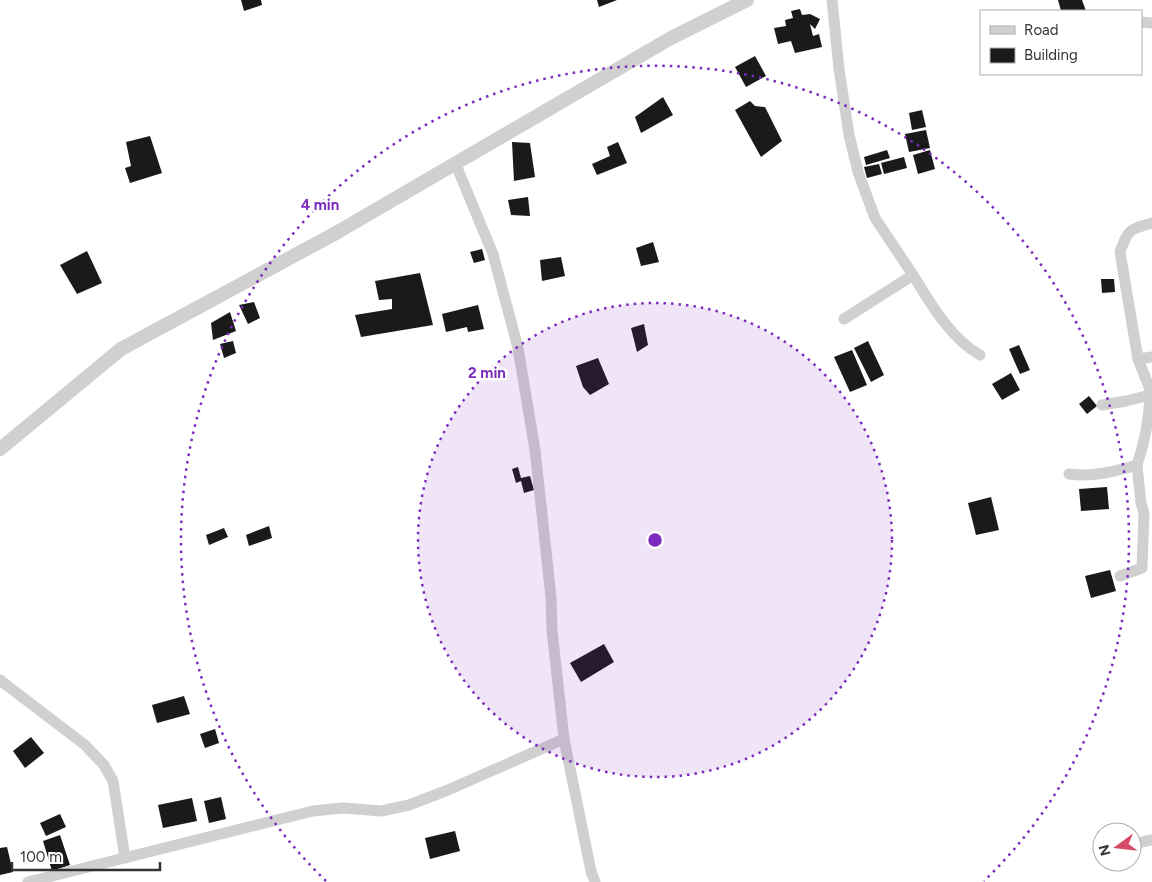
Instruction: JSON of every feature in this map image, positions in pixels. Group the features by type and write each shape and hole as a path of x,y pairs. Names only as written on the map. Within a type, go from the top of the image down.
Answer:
{"street":[{"path":"0,449 121,349 336,233 671,38 747,0"},
{"path":"832,0 839,70 849,135 858,172 874,218 937,314 969,349 980,355"},
{"path":"456,164 493,254 518,348 535,450 564,739 591,871 595,882"},
{"path":"1120,576 1142,568 1144,513 1141,503 1137,465 1144,446 1150,409 1150,395 1149,387 1138,359 1120,252 1124,239 1132,229 1152,223"},
{"path":"844,319 913,276"},
{"path":"1138,359 1152,357"},
{"path":"1102,405 1150,395"},
{"path":"1069,474 1083,476 1114,472 1137,465"},
{"path":"0,680 85,745 104,765 113,781 125,858"},
{"path":"28,882 313,811 343,808 382,811 409,805 564,739"}],"building":[{"path":"241,0 261,0 262,5 244,11"},
{"path":"597,0 617,0 599,7"},
{"path":"1058,0 1082,0 1086,10 1061,10"},
{"path":"800,9 802,15 810,14 820,19 815,29 810,24 813,36 819,34 822,47 795,53 791,41 778,44 774,28 786,26 785,20 793,18 791,11"},
{"path":"755,56 766,76 746,87 735,67"},
{"path":"663,97 673,115 641,133 635,117"},
{"path":"750,101 755,106 765,107 782,141 761,157 735,110"},
{"path":"922,110 926,127 912,130 909,113"},
{"path":"926,130 930,148 909,152 905,134"},
{"path":"150,136 162,173 130,183 125,168 131,166 126,142"},
{"path":"512,142 530,143 535,177 514,181"},
{"path":"618,142 627,163 597,175 592,164 610,156 607,147"},
{"path":"887,150 890,158 866,165 864,157"},
{"path":"930,150 935,169 918,174 913,155"},
{"path":"904,157 907,168 884,174 881,163"},
{"path":"879,164 882,174 867,178 864,167"},
{"path":"528,197 530,216 511,215 508,200"},
{"path":"653,242 659,262 641,266 636,248"},
{"path":"482,249 485,260 474,263 470,252"},
{"path":"87,251 102,283 77,294 60,265"},
{"path":"561,257 565,276 542,281 540,260"},
{"path":"420,273 433,325 361,337 355,315 392,309 392,299 379,300 375,281"},
{"path":"1101,279 1114,279 1115,292 1102,293"},
{"path":"254,302 260,318 248,324 239,305"},
{"path":"478,305 484,329 468,332 467,327 446,332 442,314"},
{"path":"230,312 236,331 213,340 211,323"},
{"path":"644,324 648,345 637,352 631,328"},
{"path":"233,341 236,353 224,358 220,344"},
{"path":"868,341 884,375 871,382 854,348"},
{"path":"1019,345 1030,370 1020,374 1009,349"},
{"path":"852,350 867,385 850,392 834,357"},
{"path":"598,358 609,384 590,395 583,387 576,366"},
{"path":"1011,373 1020,390 1002,400 992,384"},
{"path":"1089,396 1097,406 1087,414 1079,404"},
{"path":"518,467 521,478 530,476 534,490 524,493 521,481 516,483 512,469"},
{"path":"1107,487 1109,509 1081,511 1079,489"},
{"path":"991,497 999,530 976,535 968,503"},
{"path":"269,526 272,538 249,546 246,535"},
{"path":"224,528 228,537 209,545 206,535"},
{"path":"1110,570 1116,591 1091,598 1085,576"},
{"path":"604,644 614,662 581,682 570,663"},
{"path":"184,696 190,714 157,723 152,705"},
{"path":"215,729 219,743 205,748 200,734"},
{"path":"31,737 44,753 25,768 13,751"},
{"path":"221,797 226,819 209,823 204,801"},
{"path":"192,798 197,821 163,828 158,805"},
{"path":"60,814 66,827 46,836 40,823"},
{"path":"455,831 460,851 430,859 425,838"},
{"path":"60,835 70,865 52,871 43,841"},
{"path":"7,847 13,872 0,875 0,848"}]}
